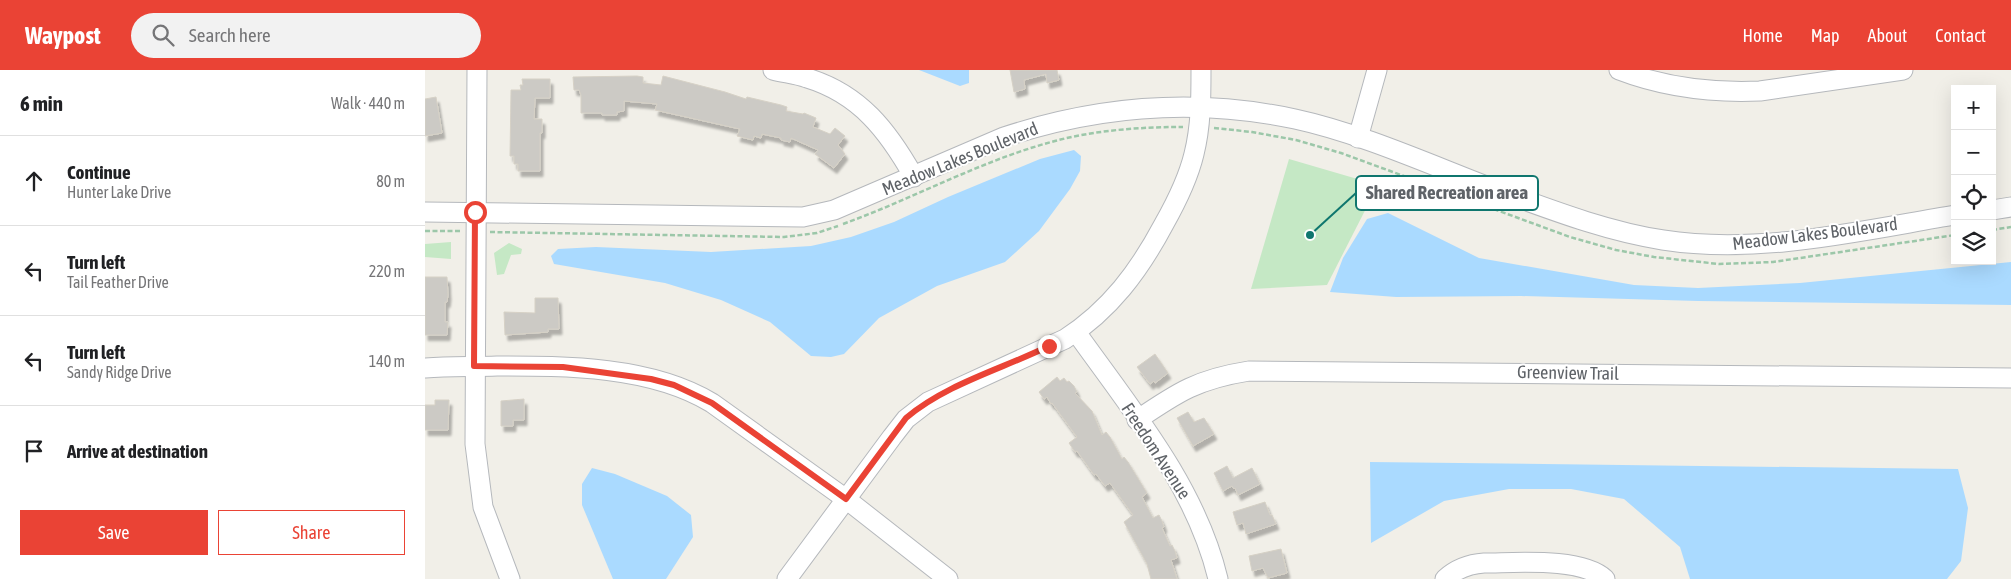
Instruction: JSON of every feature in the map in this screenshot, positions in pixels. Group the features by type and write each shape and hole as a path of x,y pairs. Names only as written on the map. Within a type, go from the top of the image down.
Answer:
{"street":[{"path":"477,70 475,444 479,484 489,524 510,579"},
{"path":"773,70 818,82 862,108 872,116 892,140 913,177"},
{"path":"787,579 906,418 939,396 1042,350 1076,332 1109,305 1126,285 1140,266 1160,232 1187,178 1197,141 1201,108 1201,70"},
{"path":"1359,138 1377,70"},
{"path":"1619,70 1684,87 1720,91 1750,91 1903,70"},
{"name":"Meadow Lakes Boulevard","path":"425,212 803,216 834,210 1004,137 1053,123 1125,110 1174,106 1232,110 1297,119 1359,138 1586,221 1662,240 1711,244 1771,242 1830,236 1951,216"},
{"path":"1996,209 2011,207"},
{"name":"Freedom Avenue","path":"1076,332 1165,459 1185,492 1208,546 1218,579"},
{"path":"425,368 474,366 563,367 651,379 674,385 712,403 846,499 948,579"},
{"name":"Greenview Trail","path":"1137,420 1173,396 1200,382 1233,374 1257,371 2011,378"},
{"path":"1445,579 1459,569 1484,563 1572,564 1595,572 1605,579"}],"path":[{"path":"1996,229 2011,227"}],"green space":[{"path":"1289,159 1378,185 1327,285 1251,289"},
{"path":"451,242 451,259 425,257 425,244"},
{"path":"509,243 522,249 521,254 511,255 504,274 497,275 494,253"}],"water":[{"path":"919,70 969,70 969,83 960,86"},
{"path":"1074,150 1081,156 1080,171 1070,189 1039,231 1005,262 937,286 879,318 844,354 831,357 811,356 770,322 721,300 665,283 554,264 551,256 558,249 596,247 711,252 811,246 851,237 894,222 948,197 1040,159"},
{"path":"1388,213 1479,258 1634,285 1698,288 1800,283 2011,262 2011,305 1698,301 1521,296 1396,297 1330,292 1343,258 1367,219"},
{"path":"1370,462 1958,469 1968,508 1961,561 1947,579 1690,579 1680,547 1624,499 1571,489 1509,489 1444,501 1371,543"},
{"path":"592,468 615,474 667,496 691,515 693,537 666,579 613,579 582,505 582,484"}],"building":[{"path":"1010,70 1057,70 1059,80 1047,83 1046,74 1024,80 1025,89 1014,92"},
{"path":"663,76 746,99 747,97 781,105 787,107 786,111 804,113 816,118 813,127 830,134 835,128 845,136 838,145 845,154 834,168 815,154 818,150 791,138 790,142 762,134 761,138 754,136 753,140 737,136 740,129 655,110 657,104 624,101 624,111 617,112 617,115 581,113 581,95 579,90 574,90 573,77 643,77 643,83 661,85"},
{"path":"522,79 550,79 550,98 535,98 534,119 542,119 540,171 518,171 518,164 514,164 514,156 510,156 511,90 521,90 520,85 523,85"},
{"path":"436,97 442,133 425,136 425,99"},
{"path":"425,277 447,277 448,295 447,302 445,302 445,322 448,322 447,335 425,335"},
{"path":"535,298 558,298 559,329 548,329 548,332 505,335 504,312 535,313"},
{"path":"1155,354 1168,373 1155,383 1154,381 1150,384 1137,367"},
{"path":"1057,377 1060,381 1064,378 1074,386 1077,392 1075,393 1092,411 1102,435 1106,432 1110,437 1122,459 1124,457 1128,462 1147,493 1142,497 1153,518 1159,515 1164,527 1162,528 1170,546 1172,545 1175,551 1177,558 1171,560 1177,579 1151,579 1147,564 1124,522 1133,515 1110,483 1105,486 1069,443 1077,437 1047,397 1044,399 1039,392"},
{"path":"524,399 524,420 513,420 513,426 501,426 501,401"},
{"path":"435,400 449,400 448,430 425,430 425,405 435,405"},
{"path":"1188,412 1194,422 1204,418 1214,434 1193,446 1177,418"},
{"path":"1227,466 1233,478 1252,468 1260,484 1238,495 1232,486 1223,491 1214,473"},
{"path":"1265,502 1276,524 1246,534 1243,523 1237,525 1233,512"},
{"path":"1281,549 1287,573 1268,578 1263,568 1252,571 1249,556"}],"place":[{"name":"Shared Recreation area","path":"1310,235"}],"route":[{"path":"475,212 474,366 563,367 610,372 663,381 690,391 712,403 846,499 906,418 919,408 939,396 1049,346"}]}
